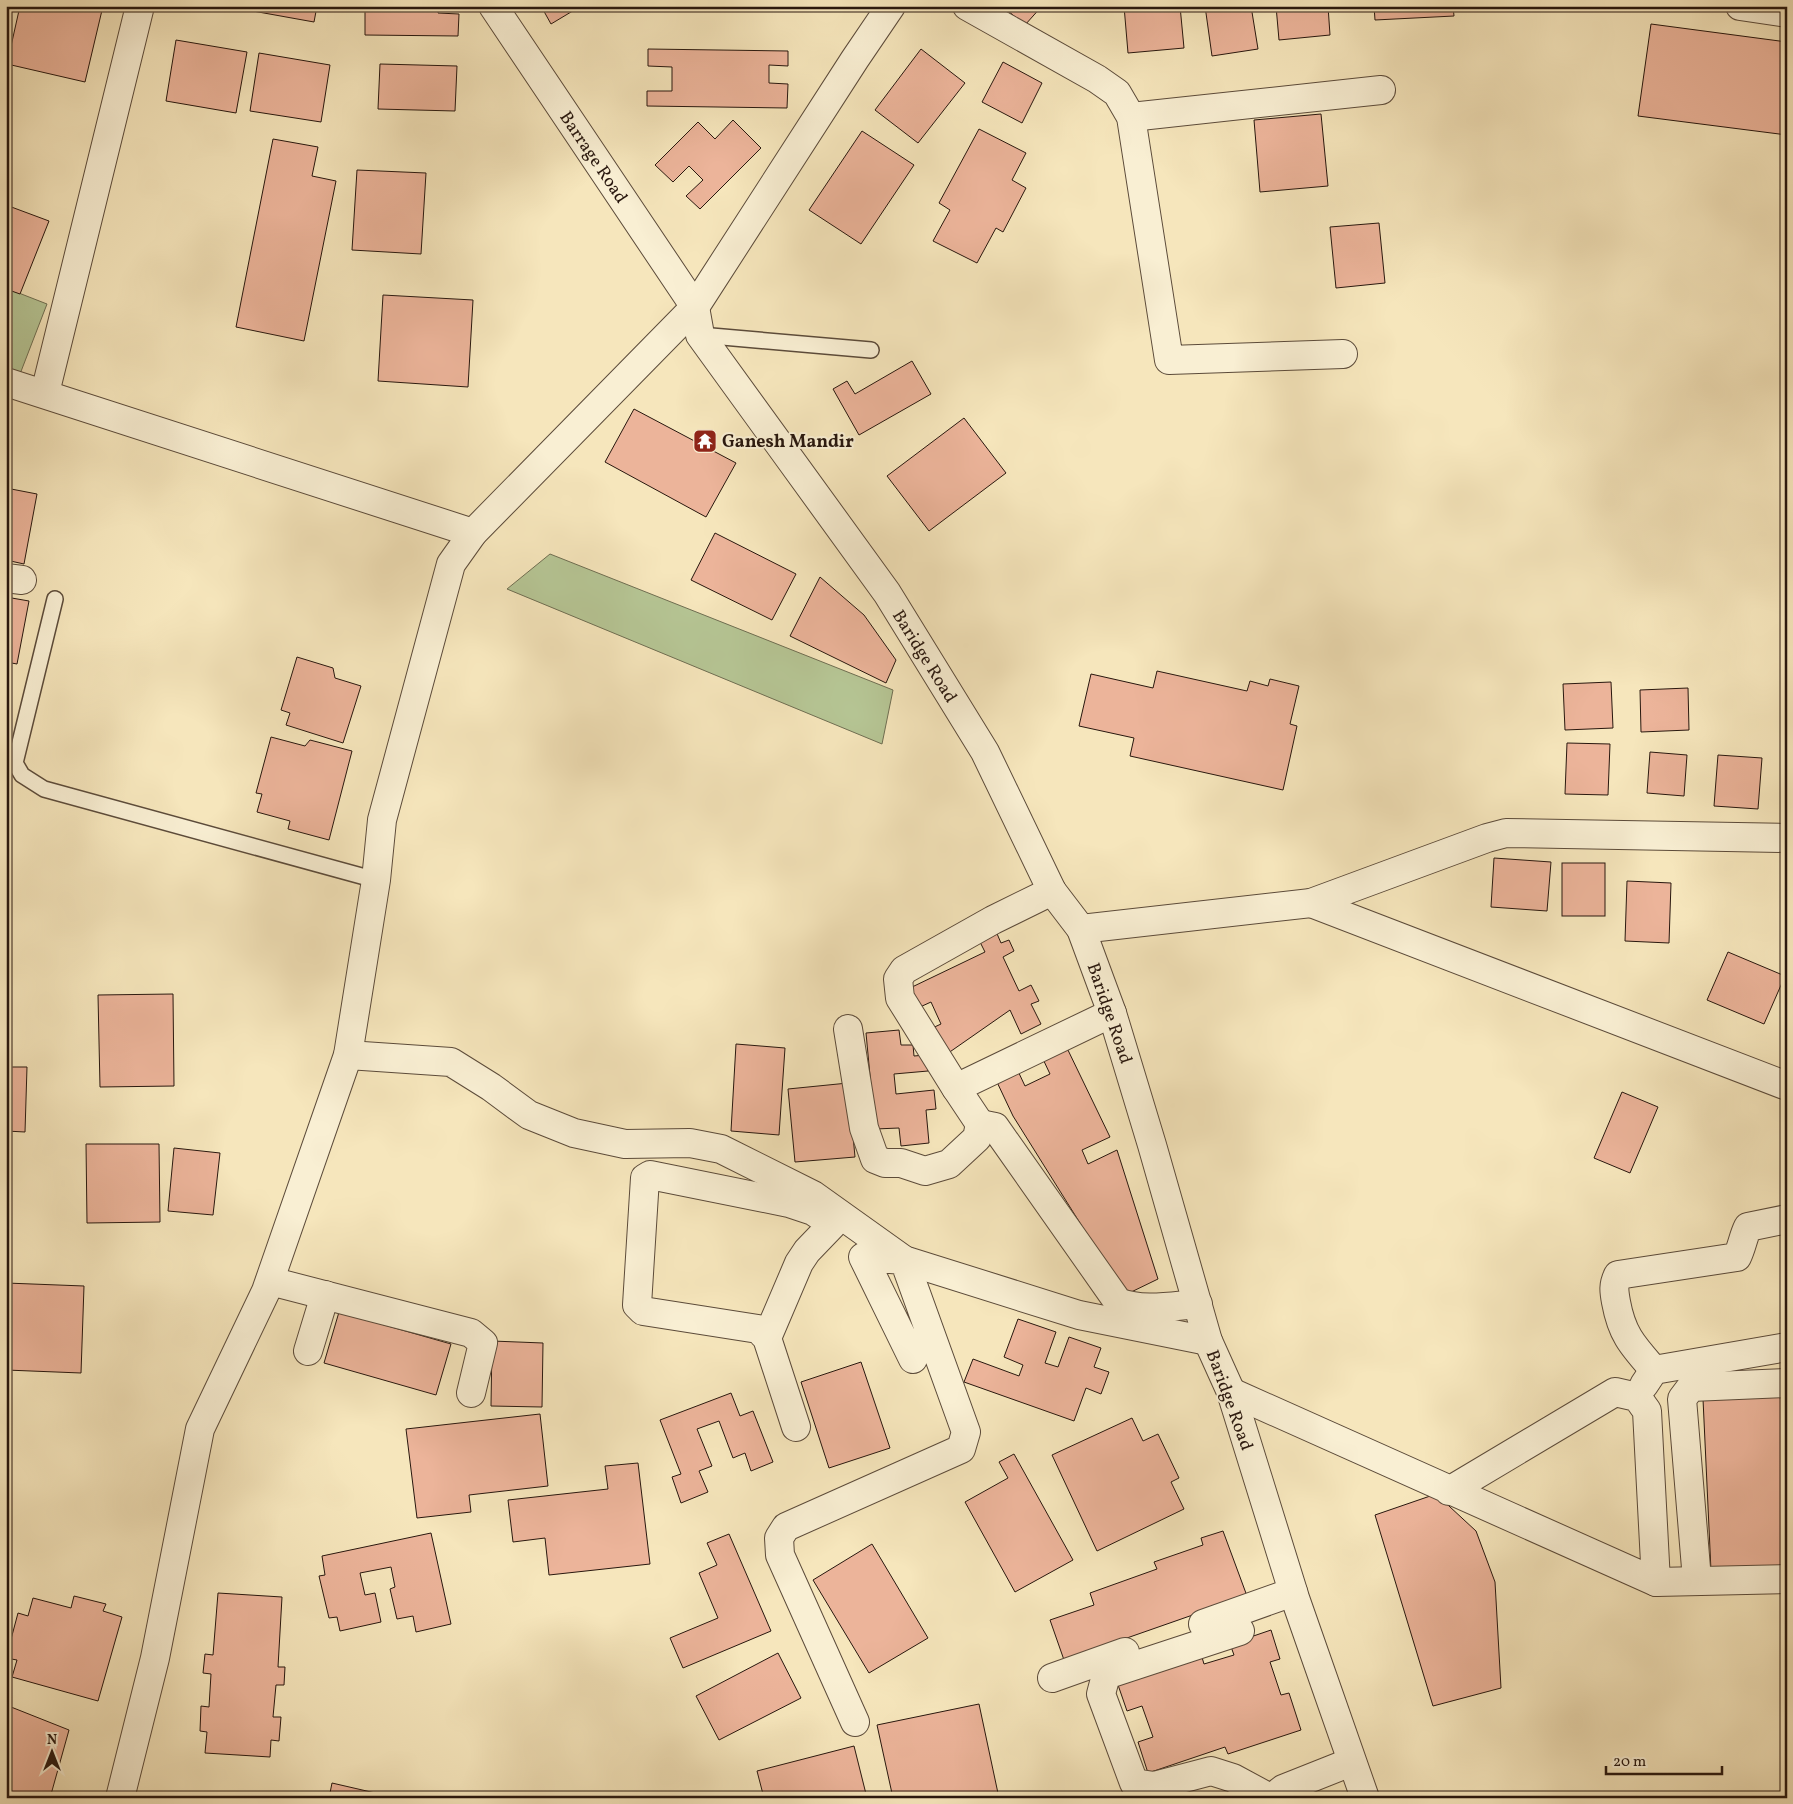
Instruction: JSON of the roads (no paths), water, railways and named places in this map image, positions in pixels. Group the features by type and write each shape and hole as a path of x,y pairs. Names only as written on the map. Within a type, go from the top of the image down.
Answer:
{"street":[{"path":"45,393 140,6"},
{"name":"Barrage Road","path":"493,6 695,307"},
{"path":"120,1798 156,1658 200,1428 270,1281 348,1054 376,880 382,820 451,564 473,533 695,307 890,6"},
{"path":"967,6 1097,79 1117,93 1131,117 1169,360 1343,354"},
{"path":"1740,6 1787,14"},
{"path":"1131,117 1381,90"},
{"name":"Baridge Road","path":"695,307 700,335 886,593 985,752 1052,891 1081,928 1112,1012 1155,1154 1208,1341 1231,1392 1294,1592 1351,1762 1365,1798"},
{"path":"6,382 45,393 473,533"},
{"path":"1081,928 1311,903 1506,833 1787,838"},
{"path":"1052,891 993,920 904,970 898,979 900,998 980,1124 995,1127 1118,1302 1131,1307 1142,1308 1198,1304"},
{"path":"1311,903 1787,1086"},
{"path":"956,1088 1112,1012"},
{"path":"848,1029 864,1128 876,1158 885,1163 901,1163 925,1171 949,1164 977,1138 980,1124"},
{"path":"348,1054 451,1062 491,1087 529,1115 574,1133 625,1144 690,1143 721,1149 813,1195 904,1260 966,1432 961,1449 786,1527 779,1538 780,1555 855,1722"},
{"path":"659,1177 662,1144"},
{"path":"796,1427 767,1338 758,1329 643,1311 637,1304 645,1178 650,1175 789,1203 813,1211 849,1238 863,1257 913,1359"},
{"path":"1654,1370 1631,1343 1619,1321 1613,1284 1618,1275 1737,1257 1742,1248 1742,1238 1748,1227 1787,1219"},
{"path":"767,1338 799,1262 832,1225"},
{"path":"863,1257 904,1260 1079,1315 1208,1341"},
{"path":"270,1281 471,1333 483,1343 471,1393"},
{"path":"308,1351 326,1296"},
{"path":"1637,1397 1654,1370 1787,1347"},
{"path":"1697,1580 1682,1400 1691,1387 1787,1383"},
{"path":"1231,1392 1656,1582 1787,1579"},
{"path":"1449,1490 1614,1392 1637,1397 1647,1411 1656,1582"},
{"path":"1052,1678 1294,1592"},
{"path":"1240,1631 1106,1675 1101,1694 1134,1782 1154,1786 1211,1771 1233,1778 1271,1798 1283,1789 1351,1762"}],"lane":[{"path":"700,335 871,350"},
{"path":"55,599 16,762 22,776 44,789 376,880"}],"place":[{"name":"Ganesh Mandir","path":"705,441"}]}
